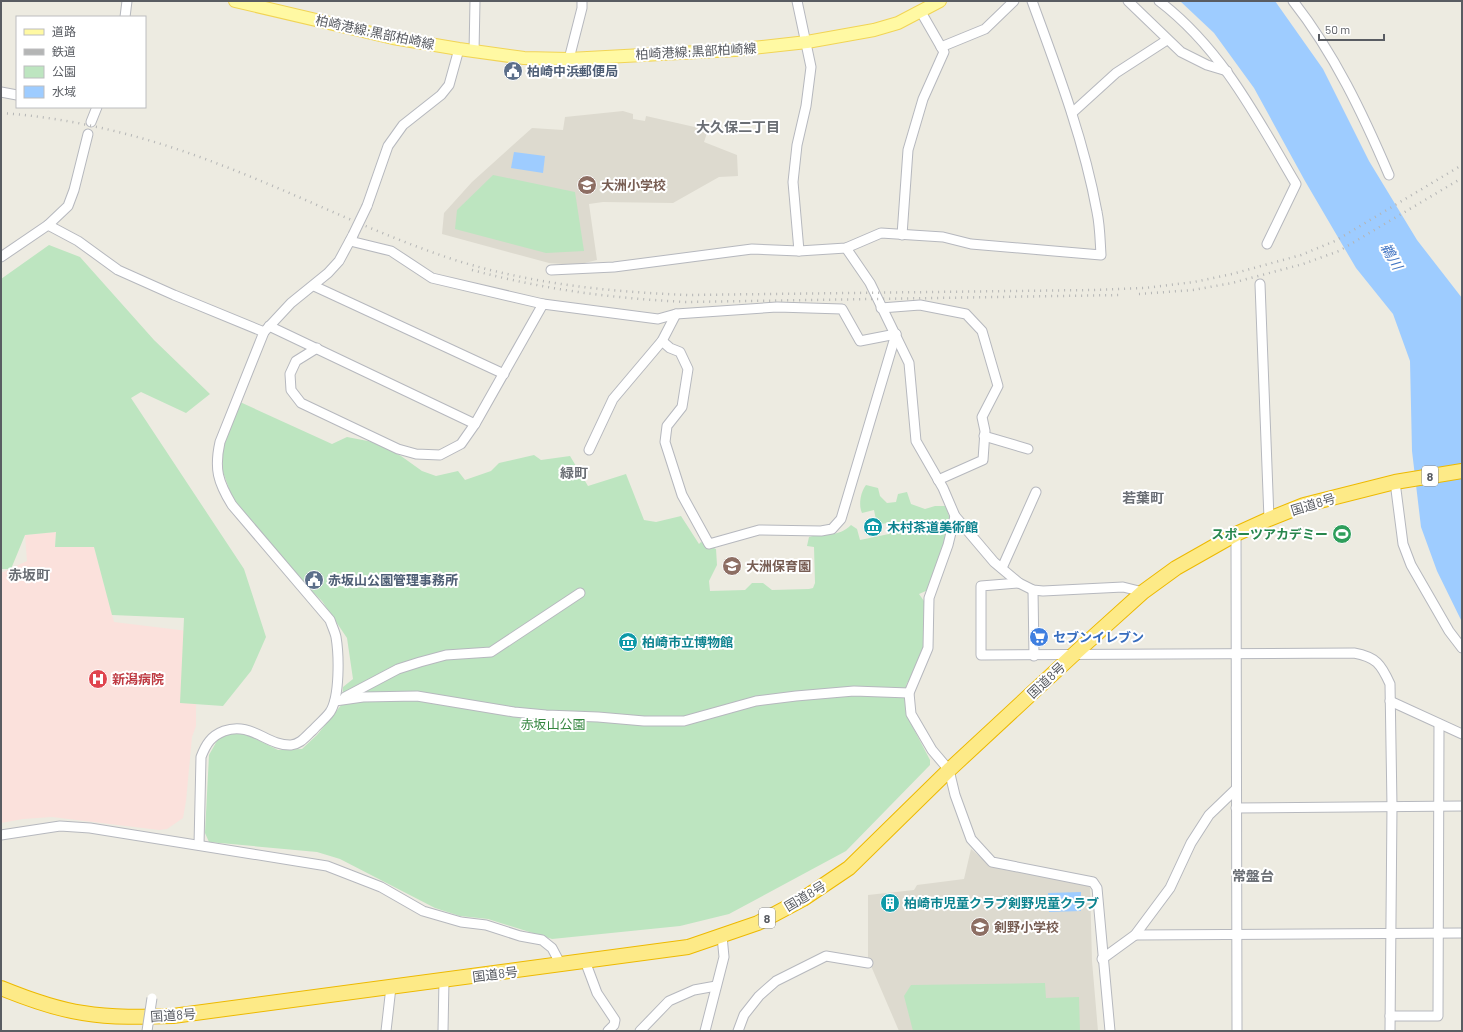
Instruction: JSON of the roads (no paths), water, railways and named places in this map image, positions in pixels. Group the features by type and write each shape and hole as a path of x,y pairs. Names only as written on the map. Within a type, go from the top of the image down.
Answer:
{"highway":[{"name":"国道8号","path":"1,988 33,1002 84,1014 128,1017 173,1016 561,966 585,961 688,947 722,936 758,923 803,898 849,868 949,770 1072,656 1143,592 1176,568 1236,534 1304,505 1396,482 1462,471"}],"main road":[{"name":"柏崎港線;黒部柏崎線","path":"238,1 392,38 459,50 524,58 569,59 735,50 807,42 874,30 898,23 940,1"}],"street":[{"path":"125,16 127,1"},
{"path":"474,1 474,52"},
{"path":"569,59 582,8 582,1"},
{"path":"797,1 807,42 811,67 806,106 797,145 793,182 799,251"},
{"path":"941,47 985,29 1014,1"},
{"path":"1128,1 1166,40 1181,52 1207,65 1227,71"},
{"path":"1293,1 1331,56 1367,125 1389,175"},
{"path":"551,270 614,267 752,248 799,251 846,248 881,233 943,237 971,244 1101,254 1098,213 1086,163 1072,113 1033,2"},
{"path":"1164,2 1206,45 1237,84 1296,184 1267,244"},
{"path":"902,235 908,150 923,99 944,52 921,12"},
{"path":"1072,113 1116,74 1166,40"},
{"path":"199,845 201,756 206,744 217,734 235,727 290,745 302,741 329,712 335,701 337,684 336,637 330,620 320,606 244,521 223,490 217,473 216,459 220,442 266,329 291,303 314,286 339,261 366,206 388,146 403,125 440,95 449,85 459,50"},
{"path":"1,92 16,95"},
{"path":"91,122 96,108"},
{"path":"1,256 48,225 68,206 74,190 88,134"},
{"path":"48,225 78,241 118,270 174,296 317,348 475,424"},
{"path":"351,238 391,251 432,278 543,304 658,319 676,314 777,307 842,309 860,341 896,334"},
{"path":"846,248 870,283 909,363 916,441 938,480 955,516 994,562 1019,583 1033,590 1043,591 1123,587 1143,592"},
{"path":"1260,284 1269,519"},
{"path":"314,286 504,374"},
{"path":"317,348 296,361 290,374 291,390 301,403 398,449 416,454 440,456 461,444 475,424 543,304"},
{"path":"881,308 920,305 966,314 982,330 998,386 982,417 984,436 983,460 938,480"},
{"path":"589,450 613,399 662,341 676,314"},
{"path":"662,341 670,348 680,352 688,369 682,407 667,426 665,442 682,495 709,544 759,530 821,531 832,529 841,519 896,334"},
{"path":"984,436 1028,449"},
{"path":"1396,482 1402,544 1411,565 1445,625 1462,648"},
{"path":"1002,568 1036,492"},
{"path":"955,516 948,545 929,598 928,648 909,693 910,714 932,750 949,770 955,795 971,839 992,862 1093,882 1097,888 1102,959 1110,1031"},
{"path":"1236,534 1236,1031"},
{"path":"1019,583 981,586 981,655 1072,656 1235,652 1354,653 1367,655 1383,668 1390,684 1392,806 1390,1031"},
{"path":"1033,590 1034,656"},
{"path":"335,701 352,694 398,669 420,662 446,655 491,652 580,593"},
{"path":"335,701 363,697 417,696 499,710 540,714 644,721 684,721 756,701 796,696 854,691 909,693"},
{"path":"1390,701 1462,734"},
{"path":"1390,1016 1438,1016 1440,933 1439,724"},
{"path":"1102,959 1135,935 1170,888 1191,843 1209,815 1236,789"},
{"path":"1236,808 1462,806"},
{"path":"1,835 60,826 90,828 298,860 334,868 381,887 423,911 461,922 486,925 520,936 542,940 552,948 561,966"},
{"path":"1135,935 1391,932 1462,933"},
{"path":"705,1031 724,957 722,936"},
{"path":"738,1031 744,1015 759,996 776,981 826,956 868,963"},
{"path":"585,961 597,993 615,1020 614,1026 608,1031"},
{"path":"443,1031 444,980"},
{"path":"640,1031 669,1001 694,990 716,986"},
{"path":"386,1031 391,987"},
{"path":"147,1031 152,998"}],"water":[{"name":"鵜川","path":"1180,1 1275,1 1323,69 1369,161 1417,240 1462,298 1462,622 1437,571 1421,527 1412,451 1410,361 1393,314 1356,268 1305,181 1254,88 1214,33"},
{"path":"514,152 545,156 543,173 511,168"},
{"path":"1081,892 1081,911 1049,912 1048,893"}],"railway":[{"path":"1,113 57,119 113,131 168,146 250,177 425,250 484,268 542,281 600,289 689,295 1094,290 1145,288 1194,282 1232,274 1301,255 1335,241 1462,165"},
{"path":"1139,294 1193,290 1232,283 1303,264 1339,251 1462,178"},
{"path":"472,270 526,283 578,292 686,302 1121,295"}],"place":[{"name":"柏崎中浜郵便局","path":"513,71"},
{"name":"大洲小学校","path":"587,185"},
{"name":"木村茶道美術館","path":"873,527"},
{"name":"スポーツアカデミー","path":"1342,534"},
{"name":"大洲保育園","path":"732,566"},
{"name":"赤坂山公園管理事務所","path":"314,580"},
{"name":"セブンイレブン","path":"1039,637"},
{"name":"柏崎市立博物館","path":"628,642"},
{"name":"新潟病院","path":"98,679"},
{"name":"柏崎市児童クラブ剣野児童クラブ","path":"890,903"},
{"name":"剣野小学校","path":"980,927"}],"district":[{"name":"大久保二丁目","path":"738,126"},
{"name":"緑町","path":"574,472"},
{"name":"若葉町","path":"1143,497"},
{"name":"赤坂町","path":"29,574"},
{"name":"常盤台","path":"1253,875"}],"park label":[{"name":"赤坂山公園","path":"553,724"}]}
